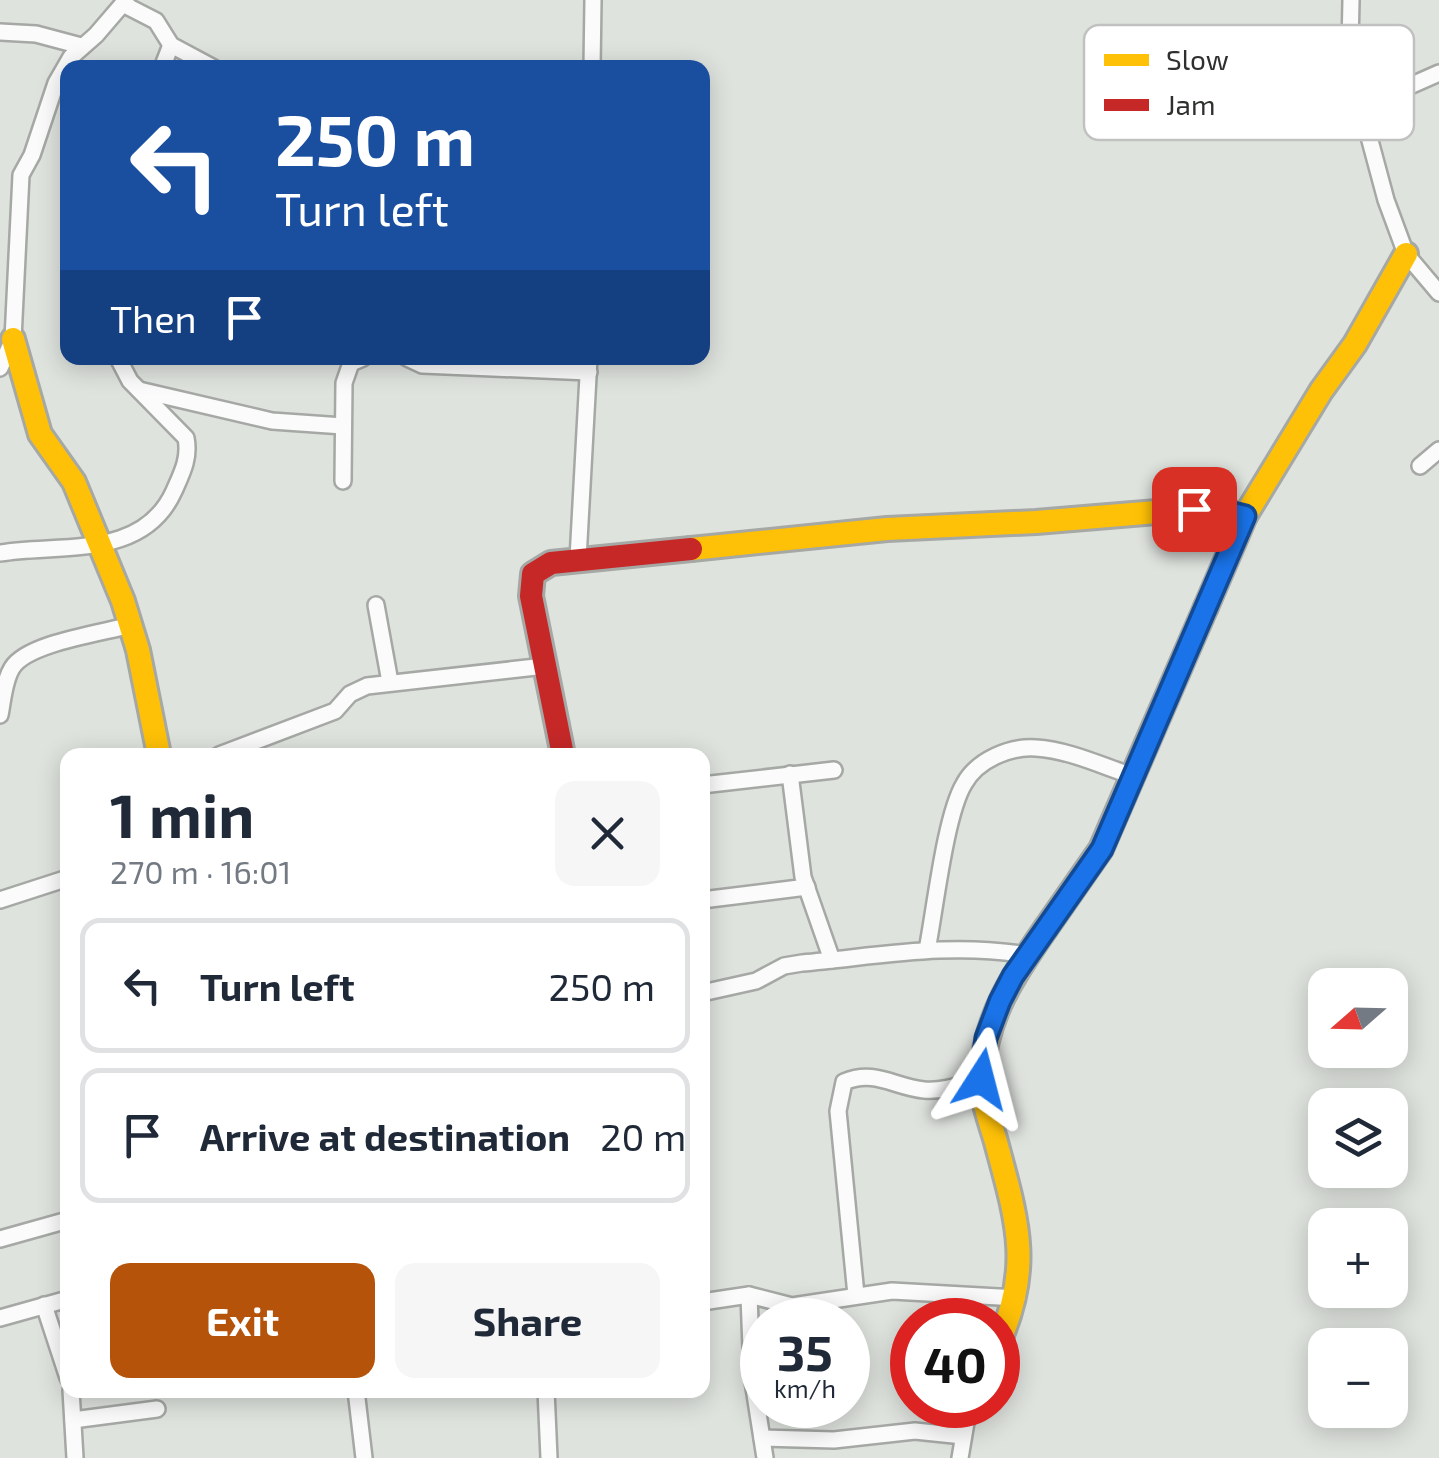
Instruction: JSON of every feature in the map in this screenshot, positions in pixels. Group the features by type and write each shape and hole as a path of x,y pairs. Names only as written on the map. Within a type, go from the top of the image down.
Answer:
{"street":[{"path":"592,60 594,0"},
{"path":"1350,25 1351,0"},
{"path":"72,60 124,2 156,21 171,46 198,60"},
{"path":"0,32 36,34 81,46"},
{"path":"165,60 171,46"},
{"path":"1414,84 1439,73"},
{"path":"60,77 21,175 13,338 40,434 74,482 131,625 157,748"},
{"path":"1370,140 1406,254 1439,293"},
{"path":"710,1301 748,1295 792,1306 856,1295 916,1291 1017,1298 1019,1222 981,1079 992,1021 1027,955 1095,861 1245,516 1355,344 1406,254"},
{"path":"0,368 13,338"},
{"path":"0,552 101,545 148,525 170,499 185,467 186,438 120,365"},
{"path":"343,481 346,371 350,365"},
{"path":"578,558 589,365"},
{"path":"139,390 272,421 344,426"},
{"path":"1420,466 1439,450"},
{"path":"563,748 530,582 540,567 578,558 887,529 1194,509 1245,516"},
{"path":"376,605 390,682"},
{"path":"0,715 4,673 21,658 131,625"},
{"path":"237,748 335,711 358,689 390,682 545,666"},
{"path":"927,950 954,811 962,786 974,769 996,756 1032,747 1133,776"},
{"path":"710,784 834,770"},
{"path":"790,774 797,841 807,887 832,960"},
{"path":"0,900 60,881"},
{"path":"710,899 807,887"},
{"path":"710,991 756,982 784,966 832,960 966,947 1027,955"},
{"path":"856,1295 838,1110 844,1082 865,1075 922,1090 938,1090 981,1079"},
{"path":"0,1239 60,1222"},
{"path":"748,1295 752,1375 765,1458"},
{"path":"0,1318 60,1300"},
{"path":"44,1305 60,1354"},
{"path":"71,1398 75,1458"},
{"path":"357,1398 364,1458"},
{"path":"546,1398 549,1458"},
{"path":"72,1420 156,1409"},
{"path":"960,1458 965,1428"},
{"path":"762,1438 834,1440 915,1431 964,1436"}],"traffic: slow":[{"path":"1206,607 1245,516 1321,391 1355,344 1406,254"},
{"path":"13,339 40,434 74,482 123,601 138,650 158,748"},
{"path":"691,549 887,529 1193,509 1216,509 1245,516"},
{"path":"1013,1298 1018,1243 1010,1196 984,1100 984,1053 1003,997 1046,928"}],"traffic: jam":[{"path":"562,748 531,596 533,574 551,563 691,549"},
{"path":"1046,928 1101,849 1206,607"}],"route":[{"path":"981,1079 986,1038 1000,1001 1013,976 1102,849 1245,516 1194,509"}]}
